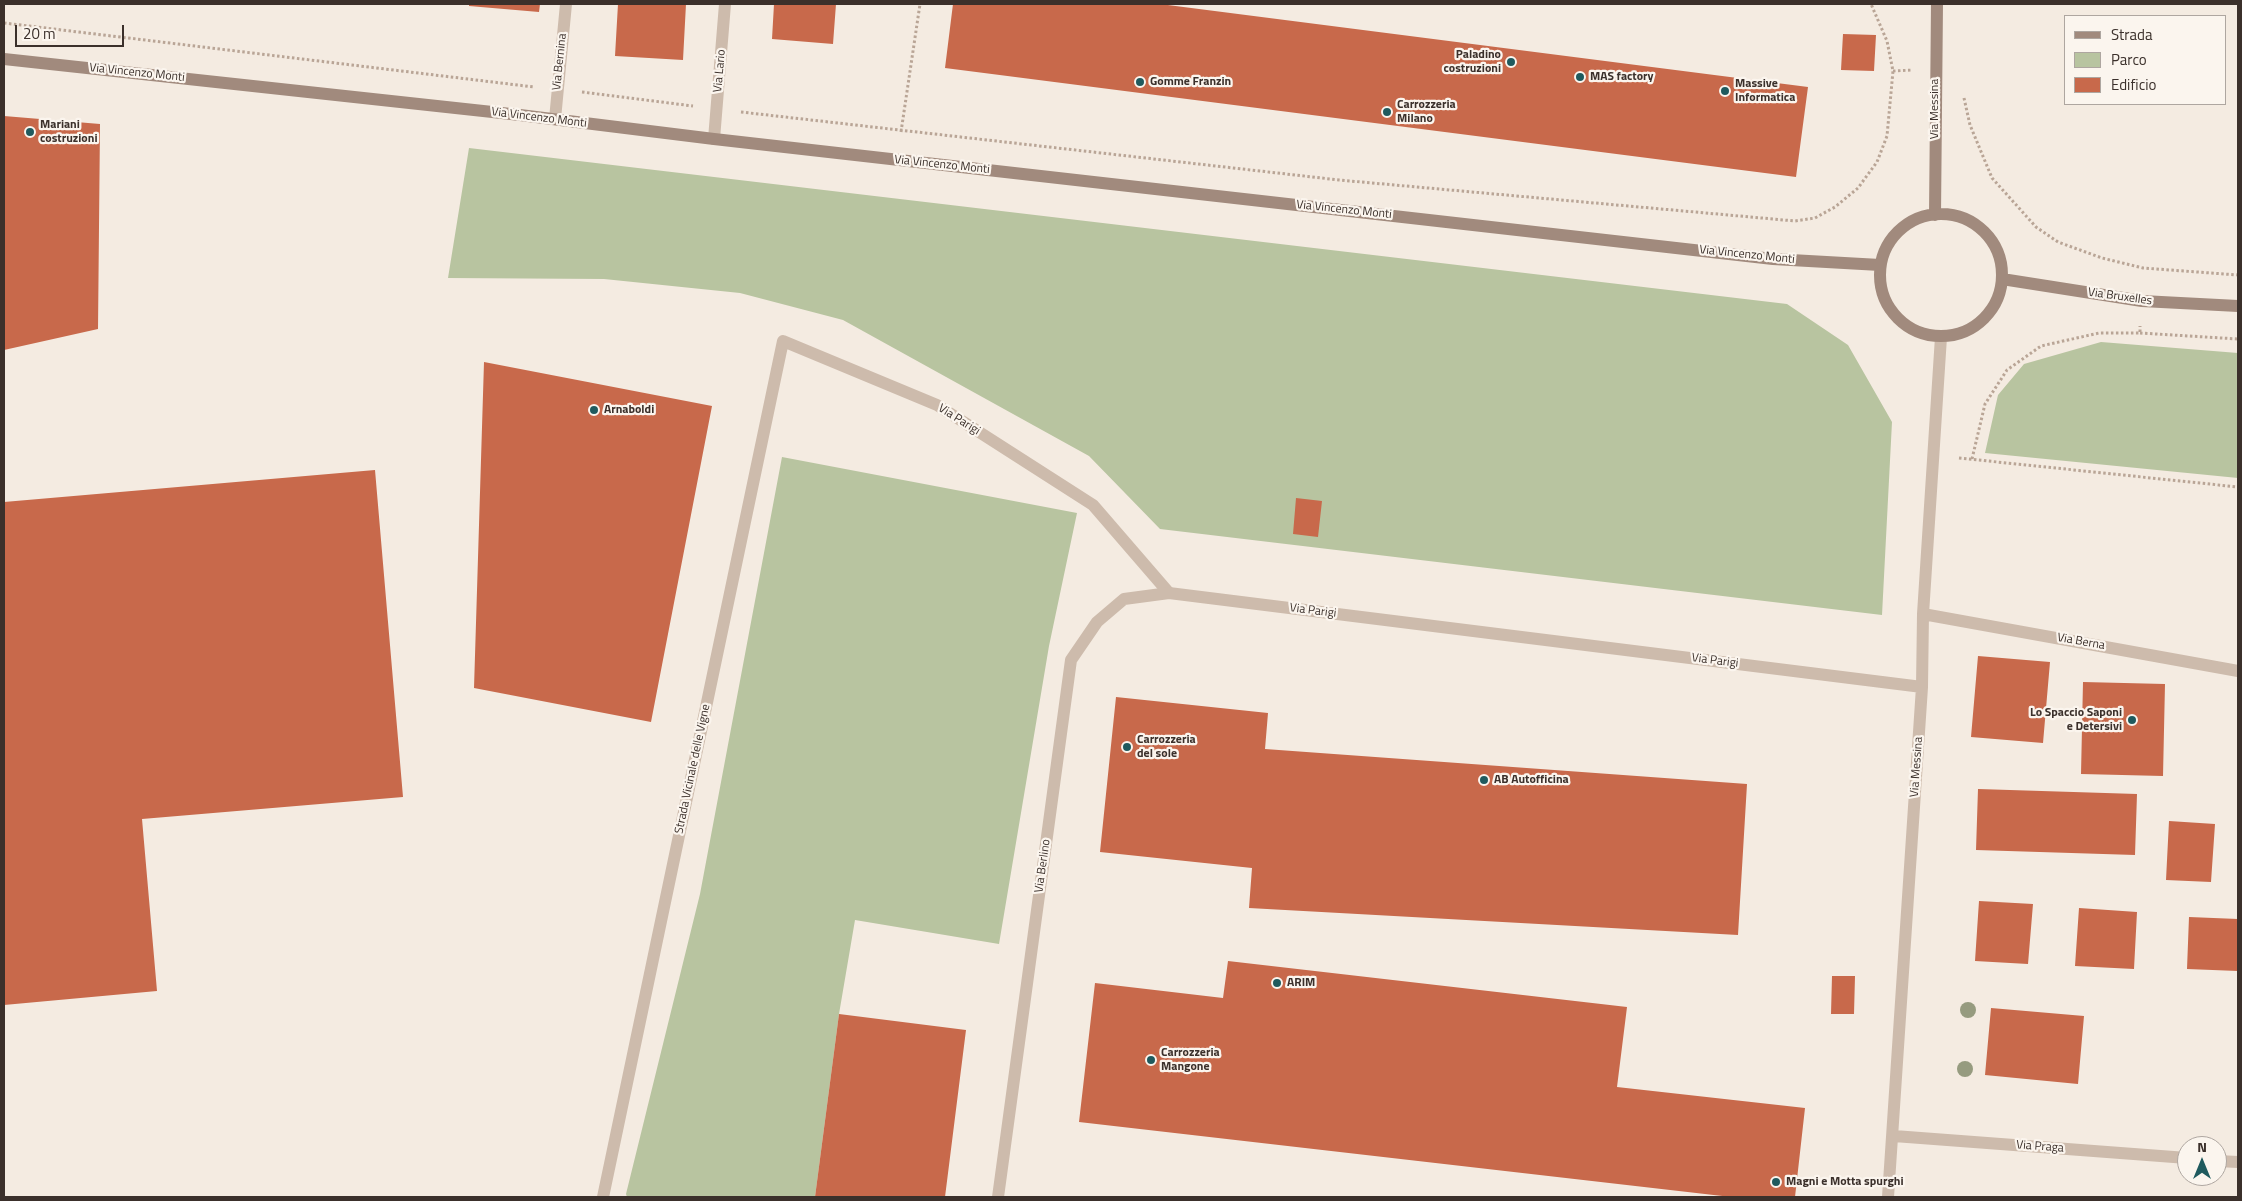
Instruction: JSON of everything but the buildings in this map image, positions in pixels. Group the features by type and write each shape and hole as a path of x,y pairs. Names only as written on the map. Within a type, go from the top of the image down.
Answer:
{"street":[{"name":"Via Bernina","path":"555,120 566,4"},
{"name":"Via Lario","path":"714,139 725,4"},
{"name":"Via Messina","path":"1935,214 1937,4"},
{"name":"Via Vincenzo Monti","path":"4,59 1773,259 1880,265"},
{"path":"1935,214 1953,215 1969,221 1984,232 1994,245 2001,262 2002,279 1998,298 1989,313 1976,326 1959,334 1941,337 1920,333 1901,322 1888,307 1880,287 1880,265 1887,247 1899,231 1916,219 1935,214"},
{"name":"Via Bruxelles","path":"2002,279 2142,301 2238,306"},
{"name":"Via Messina","path":"1888,1197 1894,1136 1922,687 1923,614 1941,337"},
{"name":"Via Parigi","path":"783,341 937,405 1085,499 1093,505 1169,592 1922,687"},
{"name":"Strada Vicinale delle Vigne","path":"603,1197 783,341"},
{"name":"Via Berlino","path":"998,1197 1071,660 1097,622 1124,599 1169,592"},
{"name":"Via Berna","path":"1923,614 2238,671"},
{"name":"Via Praga","path":"1894,1136 2177,1157"}],"path":[{"path":"899,160 901,130 920,4"},
{"path":"4,23 1339,180 1795,221 1815,218 1835,207 1858,188 1877,162 1887,136 1893,71 1887,41 1871,4"},
{"path":"1964,94 1970,126 1992,178 2016,208 2036,227 2058,242 2102,258 2143,268 2238,275"},
{"path":"2140,333 2143,268"},
{"path":"1972,459 1985,404 2007,370 2042,346 2099,333 2140,333 2238,339"},
{"path":"1933,456 2238,487"}],"green space":[{"path":"469,148 1787,304 1848,345 1892,422 1882,615 1160,529 1089,456 843,320 740,293 604,279 448,278"},
{"path":"2101,342 2238,353 2238,478 1985,453 1998,395 2024,364"},
{"path":"782,457 1077,513 1049,646 999,944 855,920 839,1014 815,1197 627,1197 626,1194 700,894"}],"place":[{"name":"Paladino costruzioni","path":"1511,62"},
{"name":"MAS factory","path":"1580,77"},
{"name":"Gomme Franzin","path":"1140,82"},
{"name":"Massive Informatica","path":"1725,91"},
{"name":"Carrozzeria Milano","path":"1387,112"},
{"name":"Mariani costruzioni","path":"30,132"},
{"name":"Arnaboldi","path":"594,410"},
{"name":"Lo Spaccio Saponi e Detersivi","path":"2132,720"},
{"name":"Carrozzeria del sole","path":"1127,747"},
{"name":"AB Autofficina","path":"1484,780"},
{"name":"ARIM","path":"1277,983"},
{"name":"Carrozzeria Mangone","path":"1151,1060"},
{"name":"Magni e Motta spurghi","path":"1776,1182"}]}
